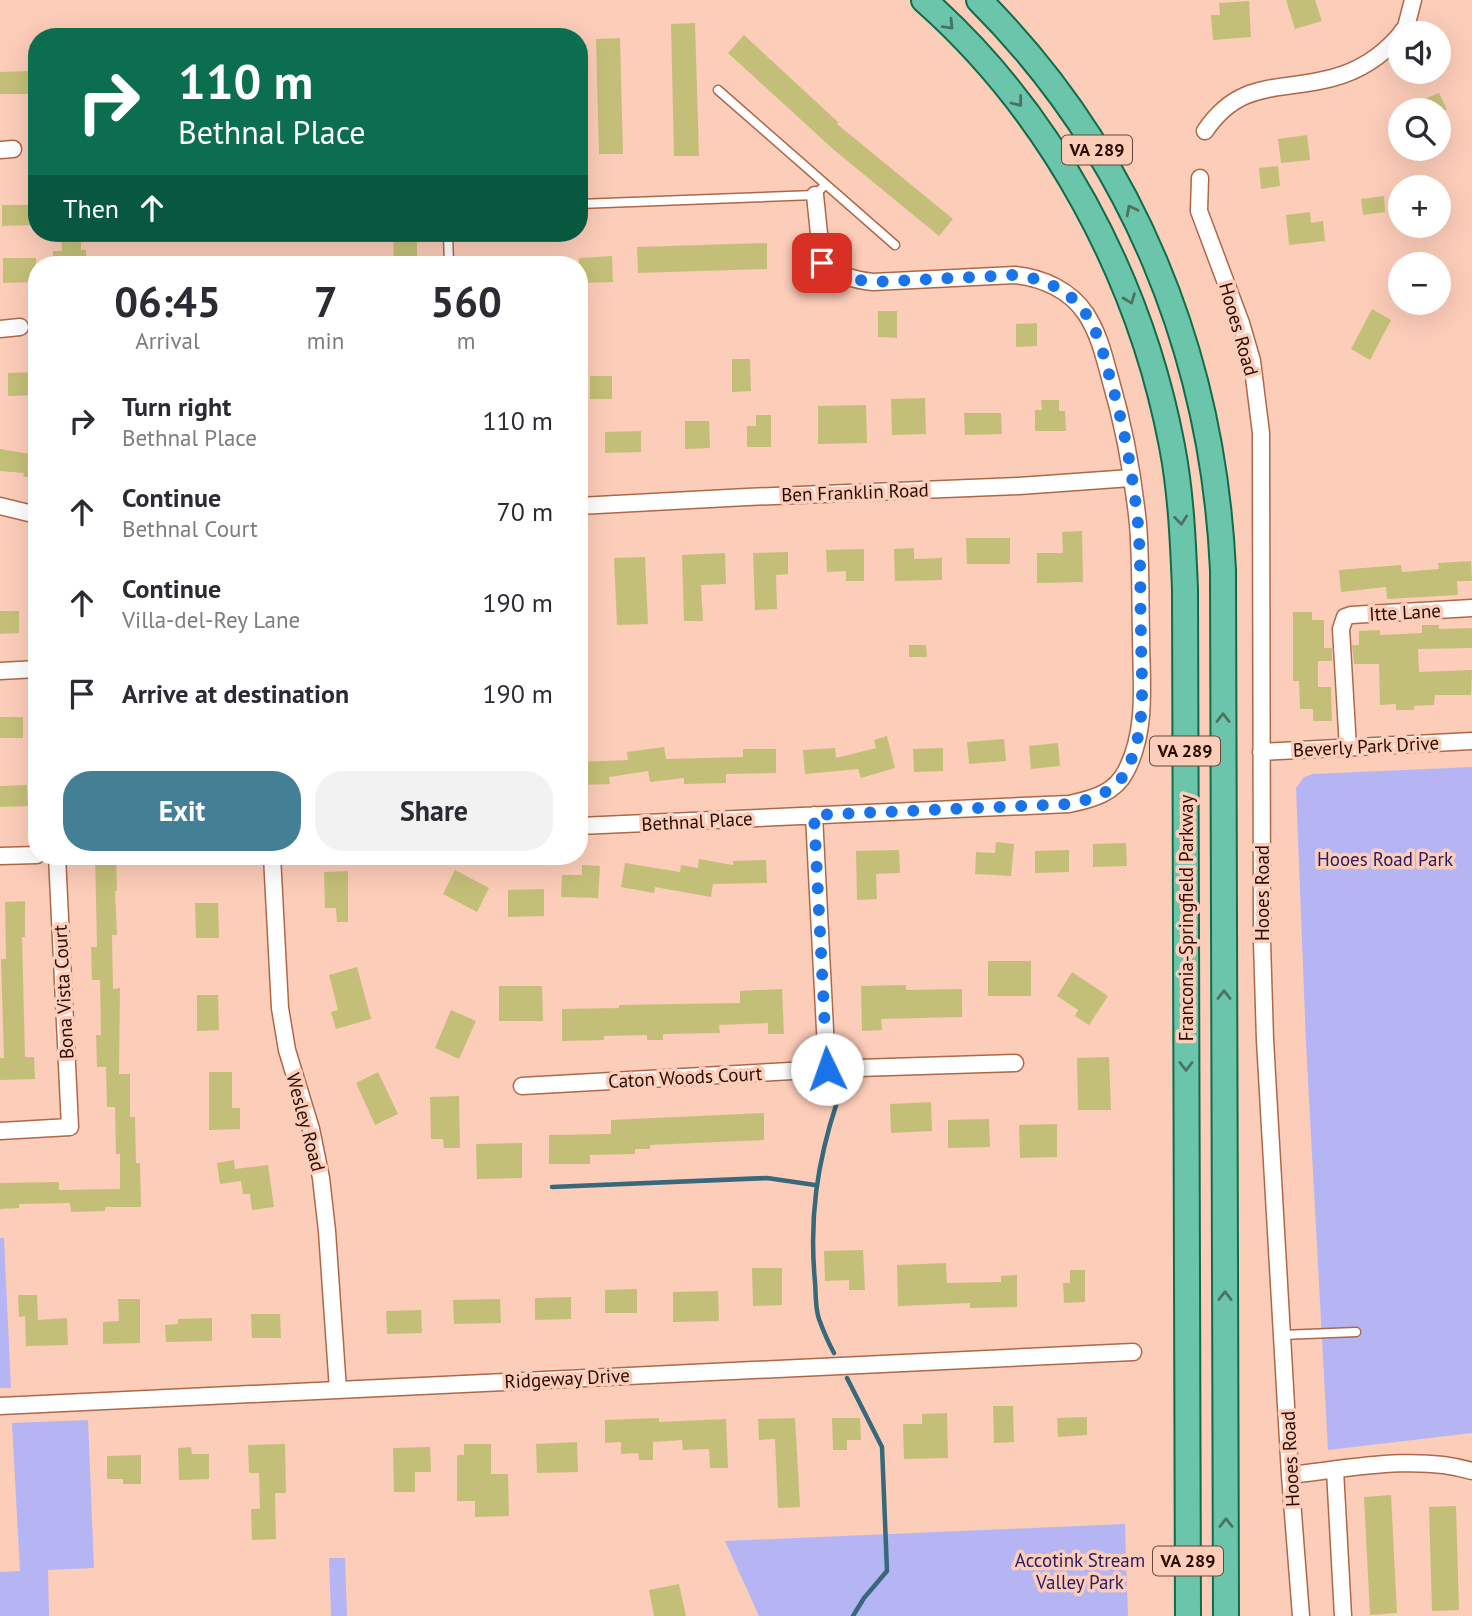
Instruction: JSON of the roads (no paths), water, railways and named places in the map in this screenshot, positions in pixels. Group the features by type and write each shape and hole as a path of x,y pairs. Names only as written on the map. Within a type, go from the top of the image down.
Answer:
{"main road":[{"name":"Franconia-Springfield Parkway","path":"924,0 974,50 1010,93 1045,139 1088,210 1135,313 1152,365 1172,448 1183,534 1185,589 1188,1616"},
{"name":"Franconia-Springfield Parkway","path":"981,1 1057,89 1100,154 1132,213 1164,282 1180,327 1201,402 1212,459 1223,570 1226,1616"}],"street":[{"path":"1408,21 1413,0"},
{"path":"1205,131 1223,108 1251,92 1329,79 1350,72 1380,55 1388,47"},
{"name":"Hooes Road","path":"1200,178 1199,211 1241,323 1252,361 1258,399 1262,491 1261,752 1265,1028 1290,1475 1301,1616"},
{"name":"Bethnal Place","path":"588,826 1069,804 1091,800 1108,792 1119,782 1135,751 1142,711 1138,523 1122,421 1100,342 1085,312 1070,296 1056,287 1028,276 873,282 856,281 840,275 822,263 820,190"},
{"path":"0,329 20,327"},
{"name":"Ben Franklin Road","path":"588,506 1019,486 1131,478"},
{"path":"0,506 28,513"},
{"name":"Itte Lane","path":"1348,748 1340,629 1345,618 1351,615 1472,608"},
{"path":"0,671 28,669"},
{"name":"Beverly Park Drive","path":"1261,752 1472,741"},
{"path":"814,815 827,1069"},
{"path":"0,856 28,855"},
{"name":"Bona Vista Court","path":"0,1131 70,1127 57,865"},
{"name":"Wesley Road","path":"272,865 280,1008 286,1050 311,1129 321,1178 338,1390"},
{"name":"Caton Woods Court","path":"522,1086 827,1069 1015,1063"},
{"name":"Ridgeway Drive","path":"0,1406 1133,1352"},
{"path":"1290,1475 1373,1466 1431,1464 1472,1471"},
{"path":"1335,1470 1343,1616"}],"lane":[{"path":"718,90 820,190 895,245"},
{"path":"588,203 820,190"},
{"path":"1282,1335 1356,1332"}],"waterway":[{"path":"834,1353 817,1310 813,1235 816,1191 824,1147 837,1102"},
{"path":"552,1187 767,1178 815,1185"},
{"path":"847,1378 882,1447 887,1571 853,1616"}],"park label":[{"name":"Hooes Road Park","path":"1385,859"},
{"name":"Accotink Stream Valley Park","path":"1080,1571"}]}
